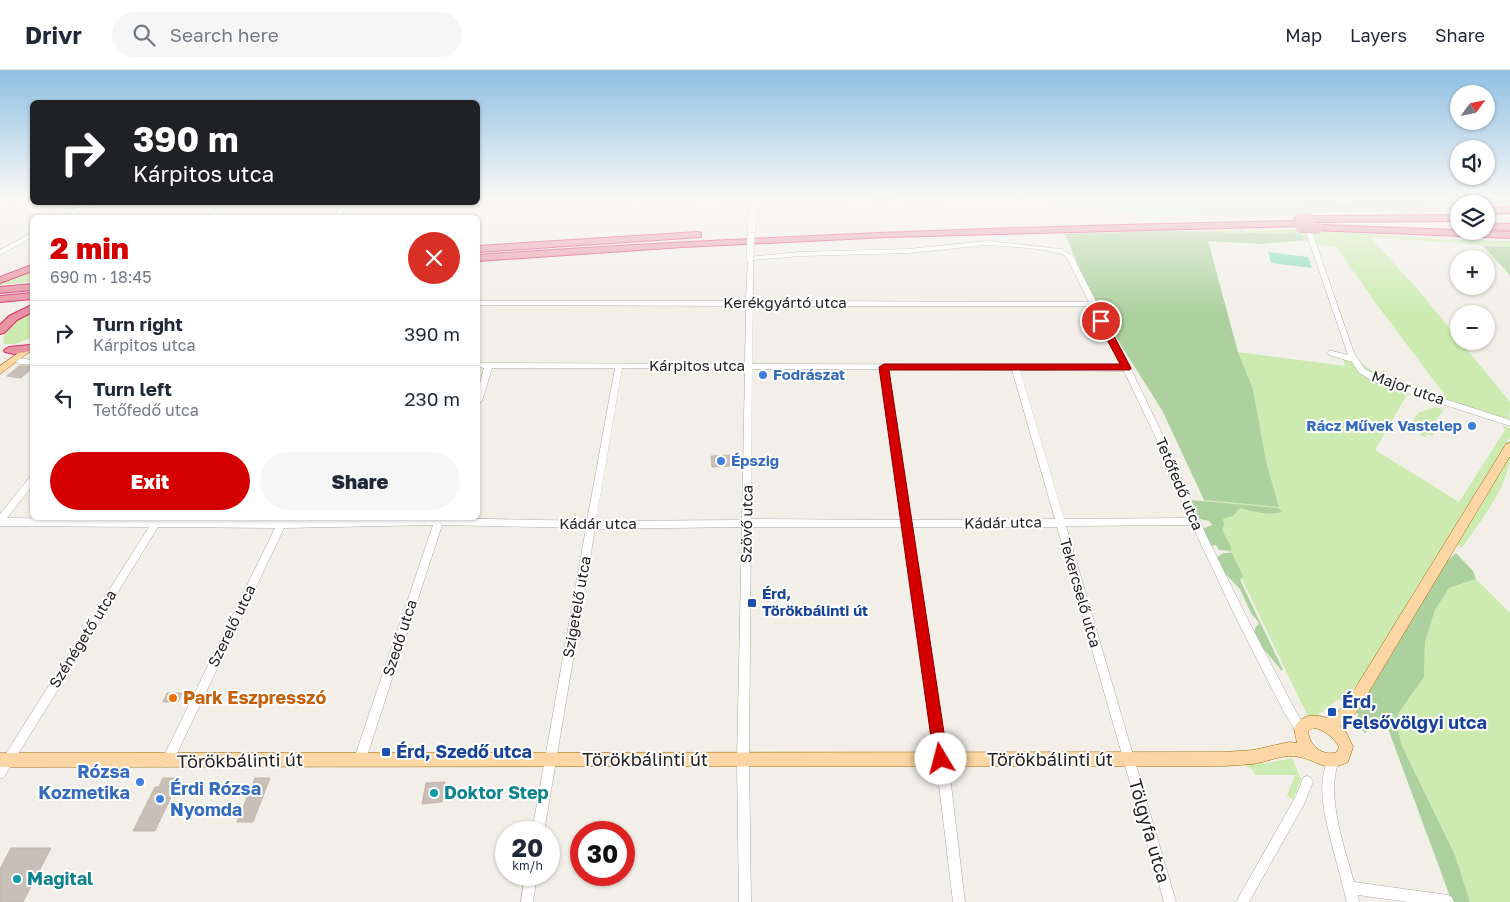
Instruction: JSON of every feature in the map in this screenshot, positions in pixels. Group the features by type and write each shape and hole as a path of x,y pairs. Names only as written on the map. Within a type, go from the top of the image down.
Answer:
{"highway":[{"path":"480,249 663,236"},
{"path":"480,258 686,244 858,236"},
{"path":"0,280 30,269"},
{"path":"0,290 30,287"},
{"path":"0,299 30,296"},
{"path":"0,331 13,318 30,309"},
{"path":"6,352 30,347"}],"main road":[{"path":"0,371 6,352"},
{"path":"1333,729 1356,699 1510,447"},
{"path":"1316,756 1303,731 1314,721 1333,729 1345,744 1346,753 1339,760 1333,761"},
{"name":"Törökbálinti út","path":"1289,750 1303,731"},
{"name":"Törökbálinti út","path":"2,765 360,759 1225,760 1289,750 1299,750 1333,761"}],"street":[{"path":"0,253 30,236"},
{"name":"Szövő utca","path":"745,902 743,760 751,236"},
{"name":"Major utca","path":"1318,236 1343,335 1354,360 1362,371 1380,381 1510,423"},
{"name":"Tetőfedő utca","path":"750,258 809,253 908,251 986,243 1016,244 1067,254 1126,368 1239,614 1292,716 1303,731"},
{"name":"Kerékgyártó utca","path":"480,303 1092,304"},
{"path":"6,352 19,361 30,362"},
{"path":"1332,353 1354,360"},
{"name":"Kárpitos utca","path":"480,365 1126,368"},
{"path":"480,394 489,365"},
{"name":"Szigetelő utca","path":"540,821 619,365"},
{"path":"884,367 941,759 959,902"},
{"name":"Tekercselő utca","path":"1015,367 1129,760"},
{"path":"0,522 30,483"},
{"name":"Kádár utca","path":"0,522 361,520"},
{"name":"Szedő utca","path":"360,759 440,520"},
{"name":"Kádár utca","path":"465,520 592,525 1196,521"},
{"name":"Szénégető utca","path":"2,765 157,521"},
{"name":"Szerelő utca","path":"167,762 282,521"},
{"path":"1316,756 1324,765 1323,796 1330,812"},
{"name":"Tölgyfa utca","path":"1129,760 1170,902"},
{"path":"1333,761 1330,767 1328,793 1330,812 1353,902"},
{"path":"1242,902 1300,800 1307,782"},
{"path":"527,902 529,886"},
{"path":"1349,888 1448,901"}],"green space":[{"path":"1066,236 1301,236 1305,240 1263,244 1208,241 1238,352 1253,389 1266,461 1279,507 1204,500 1162,410 1105,320 1088,288"},
{"path":"1301,236 1307,236 1310,242 1306,242"},
{"path":"1314,236 1395,236 1450,240 1510,241 1510,247 1370,237 1450,329 1450,350 1467,350 1510,402 1509,420 1404,387 1368,373 1359,361 1381,378 1447,398 1336,247 1317,244"},
{"path":"1483,246 1510,247 1510,275 1495,259 1495,250 1487,250"},
{"path":"1268,252 1308,257 1312,268 1271,263"},
{"path":"30,271 30,282 0,285 0,282"},
{"path":"30,311 30,338 16,344 4,344 5,333 8,328"},
{"path":"1238,352 1345,366 1343,358 1409,391 1375,450 1459,502 1505,430 1502,426 1510,428 1510,437 1366,672 1343,703 1339,699 1310,721 1204,500 1279,507 1266,461 1253,389"},
{"path":"1435,407 1444,409 1432,426 1436,429 1432,436 1427,434 1425,437 1420,435 1422,432 1409,426 1418,413"},
{"path":"1510,454 1509,466 1499,491 1462,548 1457,544"},
{"path":"1191,500 1278,508 1283,511 1267,513 1240,508 1233,516 1223,519 1224,525 1222,530 1232,549 1230,551 1219,550 1216,545 1209,546 1202,529 1212,525 1209,521 1200,519"},
{"path":"1223,553 1232,553 1243,576 1240,580 1283,670 1281,670 1255,638 1255,628 1259,623 1251,613 1240,589 1221,569 1221,563 1215,559"},
{"path":"1456,553 1473,571 1476,579 1449,588 1435,610 1425,642 1424,677 1398,714 1397,723 1401,744 1455,855 1470,902 1452,902 1387,726 1376,724 1365,733 1354,719 1359,715 1354,710 1446,562"},
{"path":"1476,579 1510,613 1510,902 1470,902 1455,855 1401,744 1397,723 1398,714 1424,677 1425,642 1435,610 1449,588"},
{"path":"1292,758 1301,779 1293,799 1287,796 1295,775 1255,775 1253,770 1243,764 1267,763"}],"building":[{"path":"19,366 30,366 30,370 21,378 7,376"},
{"name":"Épszig","path":"731,455 731,466 712,467 711,456"},
{"name":"Park Eszpresszó","path":"167,693 182,693 178,702 163,702"},
{"name":"Érdi Rózsa Nyomda","path":"163,778 180,778 155,831 133,831 155,787 159,787"},
{"path":"255,778 270,778 253,822 237,822"},
{"name":"Doktor Step","path":"445,782 442,802 422,804 426,783"},
{"name":"Magital","path":"11,848 51,848 23,902 0,902 0,869"}],"waterway":[{"path":"1297,236 1300,240"}],"place":[{"name":"Fodrászat","path":"763,375"},
{"name":"Rácz Művek Vastelep","path":"1472,426"},
{"name":"Épszig","path":"721,461"},
{"name":"Érd, Törökbálinti út","path":"752,603"},
{"name":"Park Eszpresszó","path":"173,698"},
{"name":"Érd, Felsővölgyi utca","path":"1332,712"},
{"name":"Érd, Szedő utca","path":"386,752"},
{"name":"Rózsa Kozmetika","path":"140,782"},
{"name":"Doktor Step","path":"434,793"},
{"name":"Érdi Rózsa Nyomda","path":"160,799"},
{"name":"Magital","path":"17,879"}],"route":[{"path":"941,759 884,367 1126,368 1101,321"}]}
